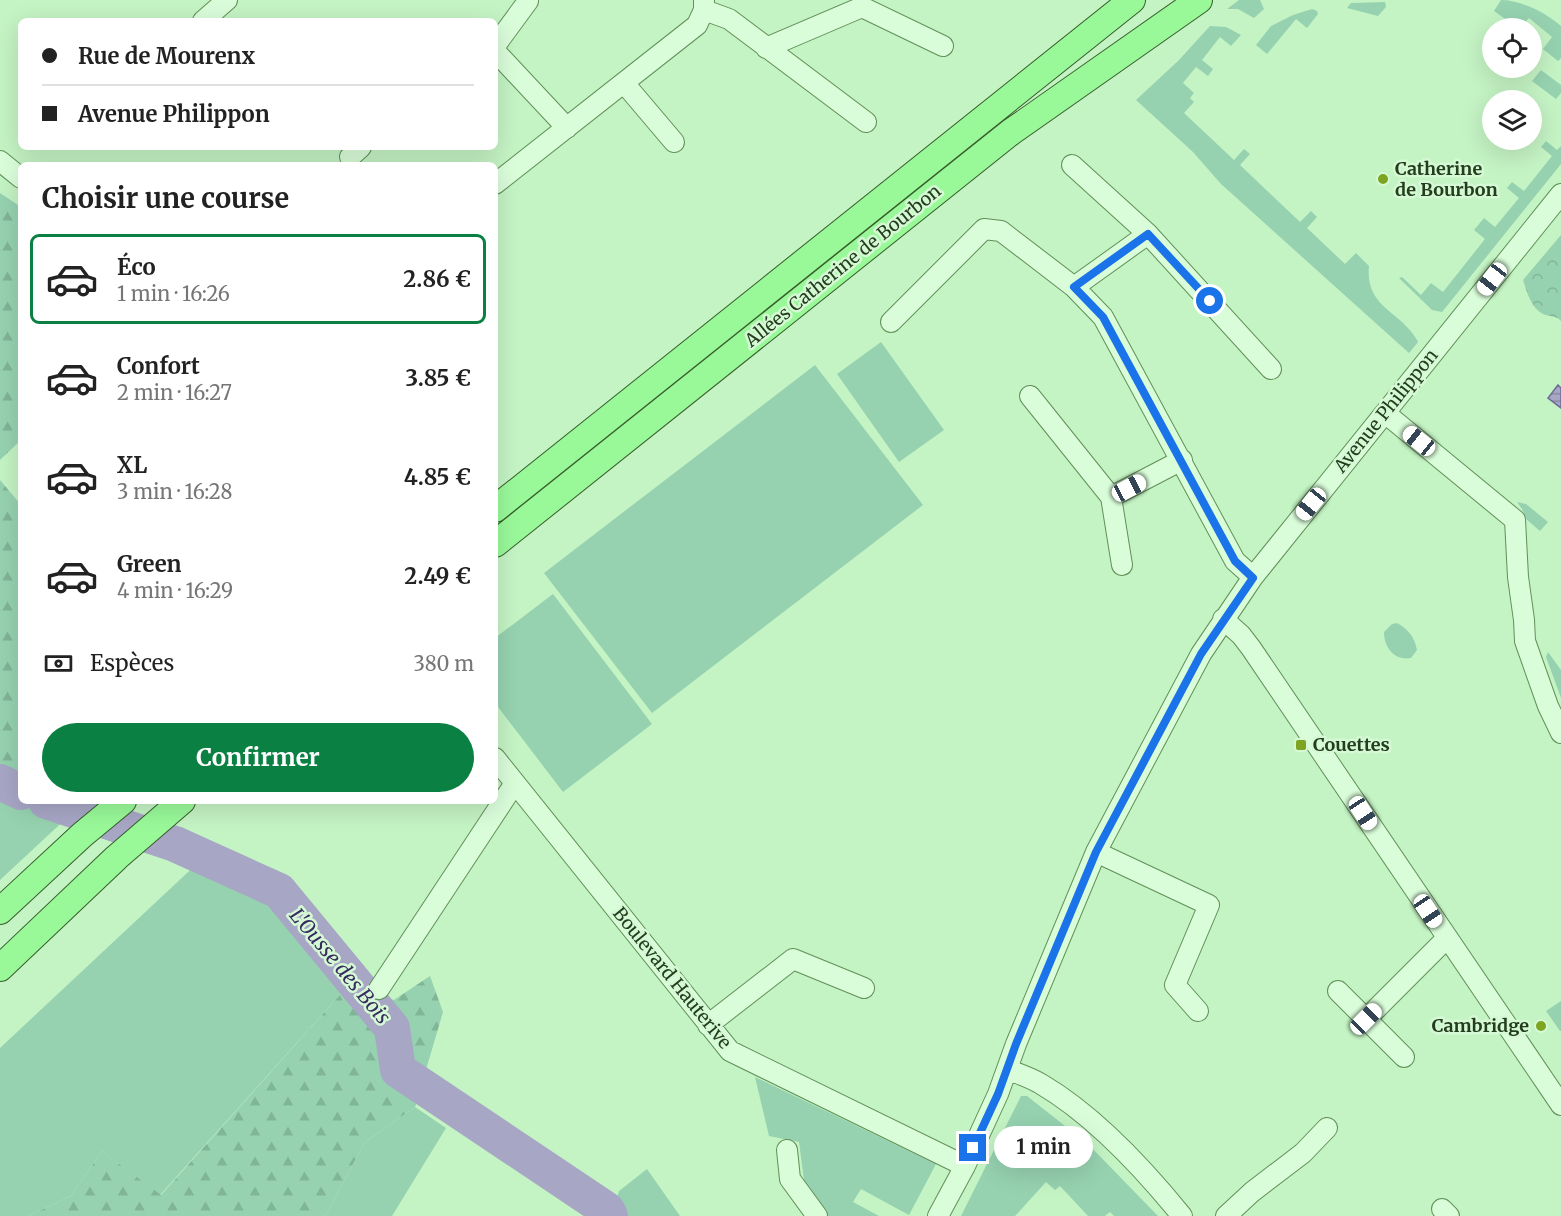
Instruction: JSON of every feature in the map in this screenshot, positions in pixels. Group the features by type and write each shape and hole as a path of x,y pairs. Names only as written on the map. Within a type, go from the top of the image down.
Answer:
{"main road":[{"name":"Allées Catherine de Bourbon","path":"498,507 1132,0"},
{"name":"Allées Catherine de Bourbon","path":"498,542 1011,132 1199,0"},
{"path":"0,911 82,835 119,804"},
{"path":"0,969 117,857 175,807"}],"street":[{"path":"206,18 227,0"},
{"path":"498,42 528,1"},
{"path":"498,182 697,25 704,5 729,19 866,122"},
{"path":"766,48 862,7 944,46"},
{"path":"498,54 567,128"},
{"path":"624,83 674,142"},
{"path":"0,161 18,176"},
{"path":"1072,165 1148,234 1271,369"},
{"name":"Avenue Philippon","path":"938,1216 965,1166 1096,852 1201,654 1253,578 1561,194"},
{"path":"891,322 984,229 1001,231 1074,287 1103,317 1235,561 1253,578"},
{"path":"1074,287 1148,234"},
{"path":"1030,396 1111,497 1122,566"},
{"path":"1385,413 1515,520 1525,641 1548,706 1561,733"},
{"path":"1111,497 1182,460"},
{"path":"1223,619 1241,635 1251,648 1561,1104"},
{"name":"Boulevard Hauterive","path":"498,762 730,1051 965,1166"},
{"path":"379,989 515,783"},
{"path":"1096,852 1209,905 1175,985 1198,1011"},
{"path":"1366,1019 1447,939"},
{"path":"708,1025 793,959 864,988"},
{"path":"1338,991 1404,1057"},
{"path":"1007,1069 1041,1084 1091,1120 1158,1187 1182,1216"},
{"path":"1226,1216 1252,1192 1303,1153 1327,1128"},
{"path":"787,1150 790,1179 817,1216"}],"green space":[{"path":"1239,0 1260,0 1264,9 1254,18 1238,9 1227,9"},
{"path":"1501,0 1517,2 1549,16 1561,26 1561,58 1558,61 1543,49 1552,37 1542,29 1542,18 1504,18 1494,11"},
{"path":"1385,2 1386,7 1378,16 1347,8 1351,3"},
{"path":"1312,9 1318,14 1307,28 1296,19 1267,54 1256,45 1271,26"},
{"path":"1210,26 1226,27 1241,35 1231,46 1220,37 1202,60 1213,69 1208,76 1196,67 1183,83 1194,93 1190,98 1194,102 1184,113 1234,160 1244,149 1250,154 1240,165 1300,222 1311,211 1317,217 1307,228 1345,264 1356,253 1369,266 1372,291 1385,308 1410,330 1418,342 1409,353 1221,184 1193,152 1136,100 1179,60"},
{"path":"1542,71 1561,85 1561,93 1556,99 1532,81 1534,78 1542,78"},
{"path":"1546,141 1557,150 1561,146 1561,164 1442,312 1432,310 1399,278 1402,277 1421,295 1431,283 1443,292 1485,239 1474,230 1484,218 1495,227 1519,198 1507,188 1512,182 1524,191 1552,156 1542,146"},
{"path":"0,193 18,205 18,443 0,460"},
{"path":"1561,235 1561,321 1535,308 1523,280"},
{"path":"881,342 944,430 899,462 837,374"},
{"path":"815,365 923,505 652,713 544,573"},
{"path":"0,480 18,501 18,770 0,784"},
{"path":"1517,502 1526,504 1548,522 1540,531 1526,519"},
{"path":"553,594 652,724 563,792 498,707 498,636"},
{"path":"1397,623 1413,637 1417,650 1411,658 1395,655 1388,648 1384,638 1384,632 1392,624"},
{"path":"1548,652 1561,670 1561,698 1546,657"},
{"path":"18,770 18,804 82,804 0,880 0,784"},
{"path":"217,845 347,987 160,1195 102,1151 71,1196 28,1216 0,1216 0,1048"},
{"path":"430,976 443,1012 415,1107 365,1142 325,1216 28,1216 71,1196 102,1151 161,1195 347,987 394,1000"},
{"path":"1561,1001 1561,1031 1560,1031 1546,1011"},
{"path":"755,1077 936,1164 909,1215 861,1189 853,1202 879,1216 825,1216 805,1188 799,1142 769,1136"},
{"path":"1021,1096 1027,1096 1088,1144 1158,1216 1114,1216 1110,1212 1105,1216 1088,1216 1060,1186 1055,1190 1046,1182 1015,1216 961,1216"},
{"path":"415,1107 446,1128 392,1216 325,1216 365,1142"},
{"path":"647,1169 680,1216 623,1216 615,1206 619,1191"}],"water":[{"path":"1558,385 1561,388 1561,408 1548,398"}],"waterway":[{"name":"L'Ousse des Bois","path":"0,782 18,791"},
{"name":"L'Ousse des Bois","path":"55,804 175,844 279,891 392,1028 398,1070 607,1210 610,1216"}],"place":[{"name":"Catherine de Bourbon","path":"1383,179"},
{"name":"Couettes","path":"1301,745"},
{"name":"Cambridge","path":"1541,1026"}],"route":[{"path":"973,1148 998,1094 1016,1044 1096,852 1201,654 1253,578 1235,561 1103,317 1074,287 1148,234 1210,301"}]}
